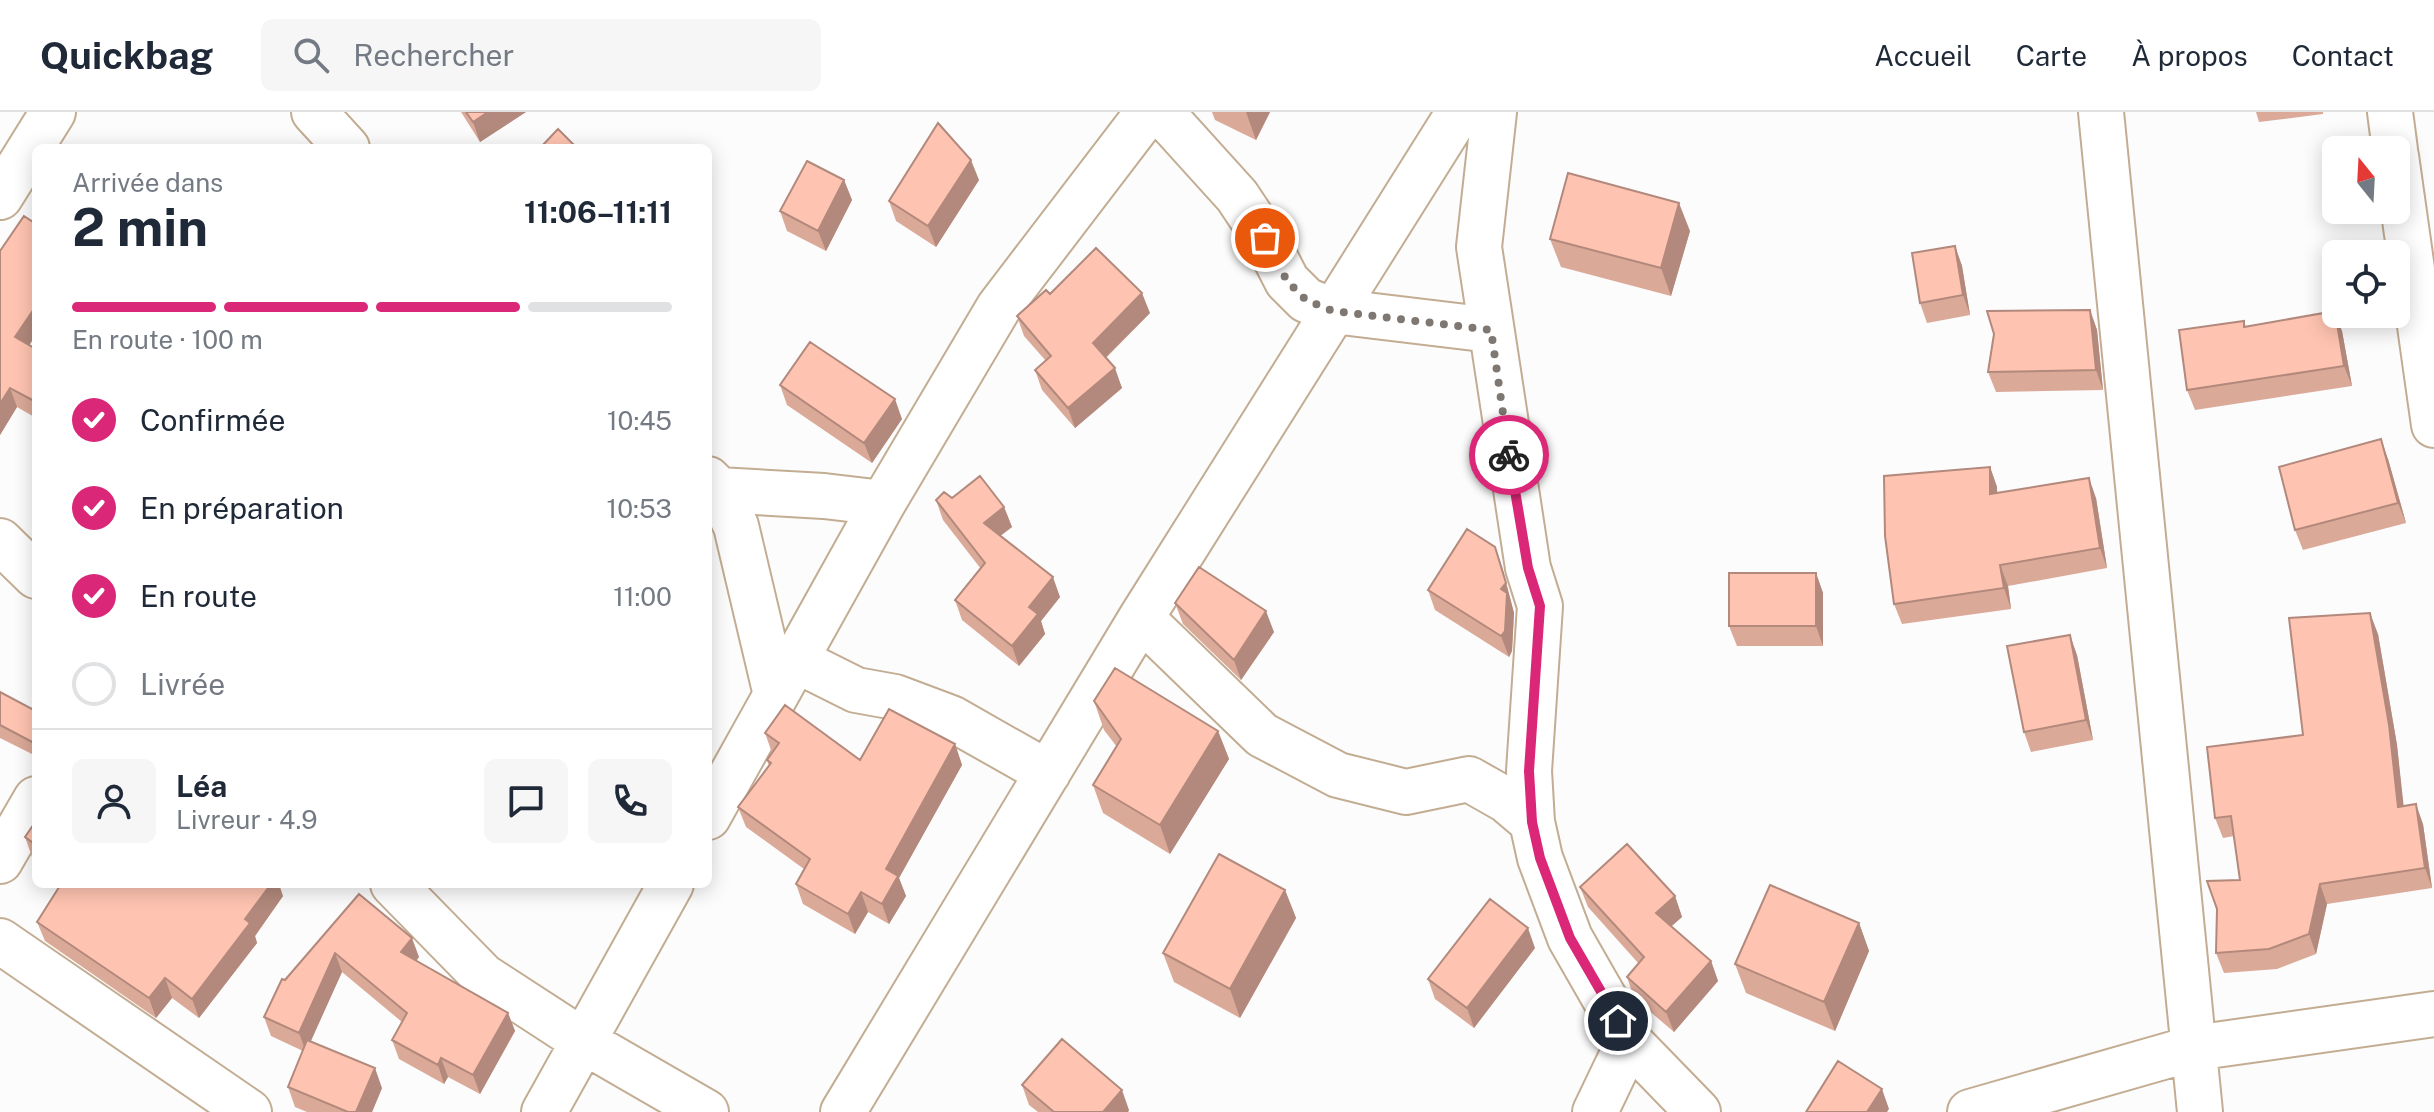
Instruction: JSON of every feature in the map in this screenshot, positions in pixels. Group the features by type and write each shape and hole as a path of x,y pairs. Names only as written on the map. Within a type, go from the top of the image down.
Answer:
{"street":[{"path":"33,144 53,112"},
{"path":"314,112 343,144"},
{"path":"712,810 883,503 999,307 1148,112"},
{"path":"1161,112 1237,196 1265,238 1287,281 1306,300 1333,311 1491,330"},
{"path":"843,1112 1141,618 1459,112"},
{"path":"1494,112 1479,247 1528,568 1540,606 1529,771 1532,822 1540,858 1570,938 1629,1041 1698,1112"},
{"path":"2101,112 2200,1112"},
{"path":"2390,112 2394,136"},
{"path":"0,197 32,146"},
{"path":"2406,224 2434,425"},
{"path":"714,484 883,503"},
{"path":"714,484 736,526 786,677"},
{"path":"0,541 32,572"},
{"path":"1141,618 1262,735 1338,775 1406,792 1469,779 1506,800 1532,822"},
{"path":"786,677 895,697 951,718 1048,773"},
{"path":"0,861 32,806"},
{"path":"397,888 483,976 583,1041 706,1112"},
{"path":"544,1112 669,888"},
{"path":"0,941 249,1112"},
{"path":"1970,1112 2194,1048 2434,1014"},
{"path":"1595,1112 1629,1041"}],"building":[{"path":"466,112 488,112 473,122"},
{"path":"938,123 971,160 928,226 889,201"},
{"path":"558,129 573,144 544,144"},
{"path":"807,161 844,180 818,231 780,211"},
{"path":"1568,173 1679,203 1661,268 1550,239"},
{"path":"24,216 32,221 32,312 15,337 32,347 32,400 10,388 0,404 0,251"},
{"path":"1955,246 1963,295 1920,303 1912,253"},
{"path":"1096,248 1142,293 1093,343 1115,368 1068,408 1035,370 1051,356 1017,316 1046,290 1050,294"},
{"path":"2090,310 2096,370 1988,372 1994,334 1987,311"},
{"path":"2322,313 2322,328 2338,328 2344,366 2187,390 2179,330 2244,321 2244,327"},
{"path":"810,342 895,399 864,443 780,385"},
{"path":"2381,439 2398,503 2295,530 2279,467"},
{"path":"1990,467 1990,494 2089,478 2100,548 2000,565 2004,588 1894,604 1885,536 1884,476"},
{"path":"980,476 1004,507 984,523 1053,577 1029,607 1038,614 1012,646 955,600 985,563 936,500 944,492 952,498"},
{"path":"1467,529 1495,547 1506,583 1501,589 1507,593 1505,631 1501,636 1428,590"},
{"path":"1199,567 1266,611 1234,660 1175,603"},
{"path":"1729,573 1816,573 1816,626 1729,626"},
{"path":"2370,613 2389,725 2398,807 2416,804 2425,868 2320,884 2309,934 2269,949 2216,953 2217,909 2207,881 2240,880 2231,816 2215,818 2207,747 2303,735 2289,618"},
{"path":"2070,635 2086,720 2024,732 2007,646"},
{"path":"1115,668 1218,731 1160,825 1093,785 1121,739 1094,701"},
{"path":"0,692 32,709 32,742 0,725"},
{"path":"785,705 860,760 889,709 955,744 886,869 898,876 882,904 861,892 848,914 796,884 810,859 738,807 771,763 767,760 779,743 765,733"},
{"path":"32,827 32,842 25,837"},
{"path":"1627,844 1675,896 1656,913 1711,961 1666,1012 1627,977 1644,957 1580,887"},
{"path":"1219,854 1285,890 1230,989 1163,953"},
{"path":"1770,885 1859,923 1824,1002 1735,964"},
{"path":"58,888 268,888 245,919 250,923 192,999 165,978 149,998 37,922"},
{"path":"359,894 412,938 401,952 508,1013 473,1075 441,1058 438,1065 392,1040 407,1013 335,953 299,1033 264,1017 282,979 285,980"},
{"path":"1490,899 1528,928 1467,1008 1428,979"},
{"path":"1062,1039 1122,1090 1103,1112 1054,1112 1022,1085"},
{"path":"307,1040 375,1068 356,1112 348,1112 288,1087"},
{"path":"1838,1061 1882,1089 1867,1112 1806,1112"}],"way so far":[{"path":"1265,238 1287,281 1306,300 1333,311 1491,330 1509,455"}],"route":[{"path":"1509,455 1528,568 1540,606 1529,771 1532,822 1540,858 1570,938 1618,1021"}]}
